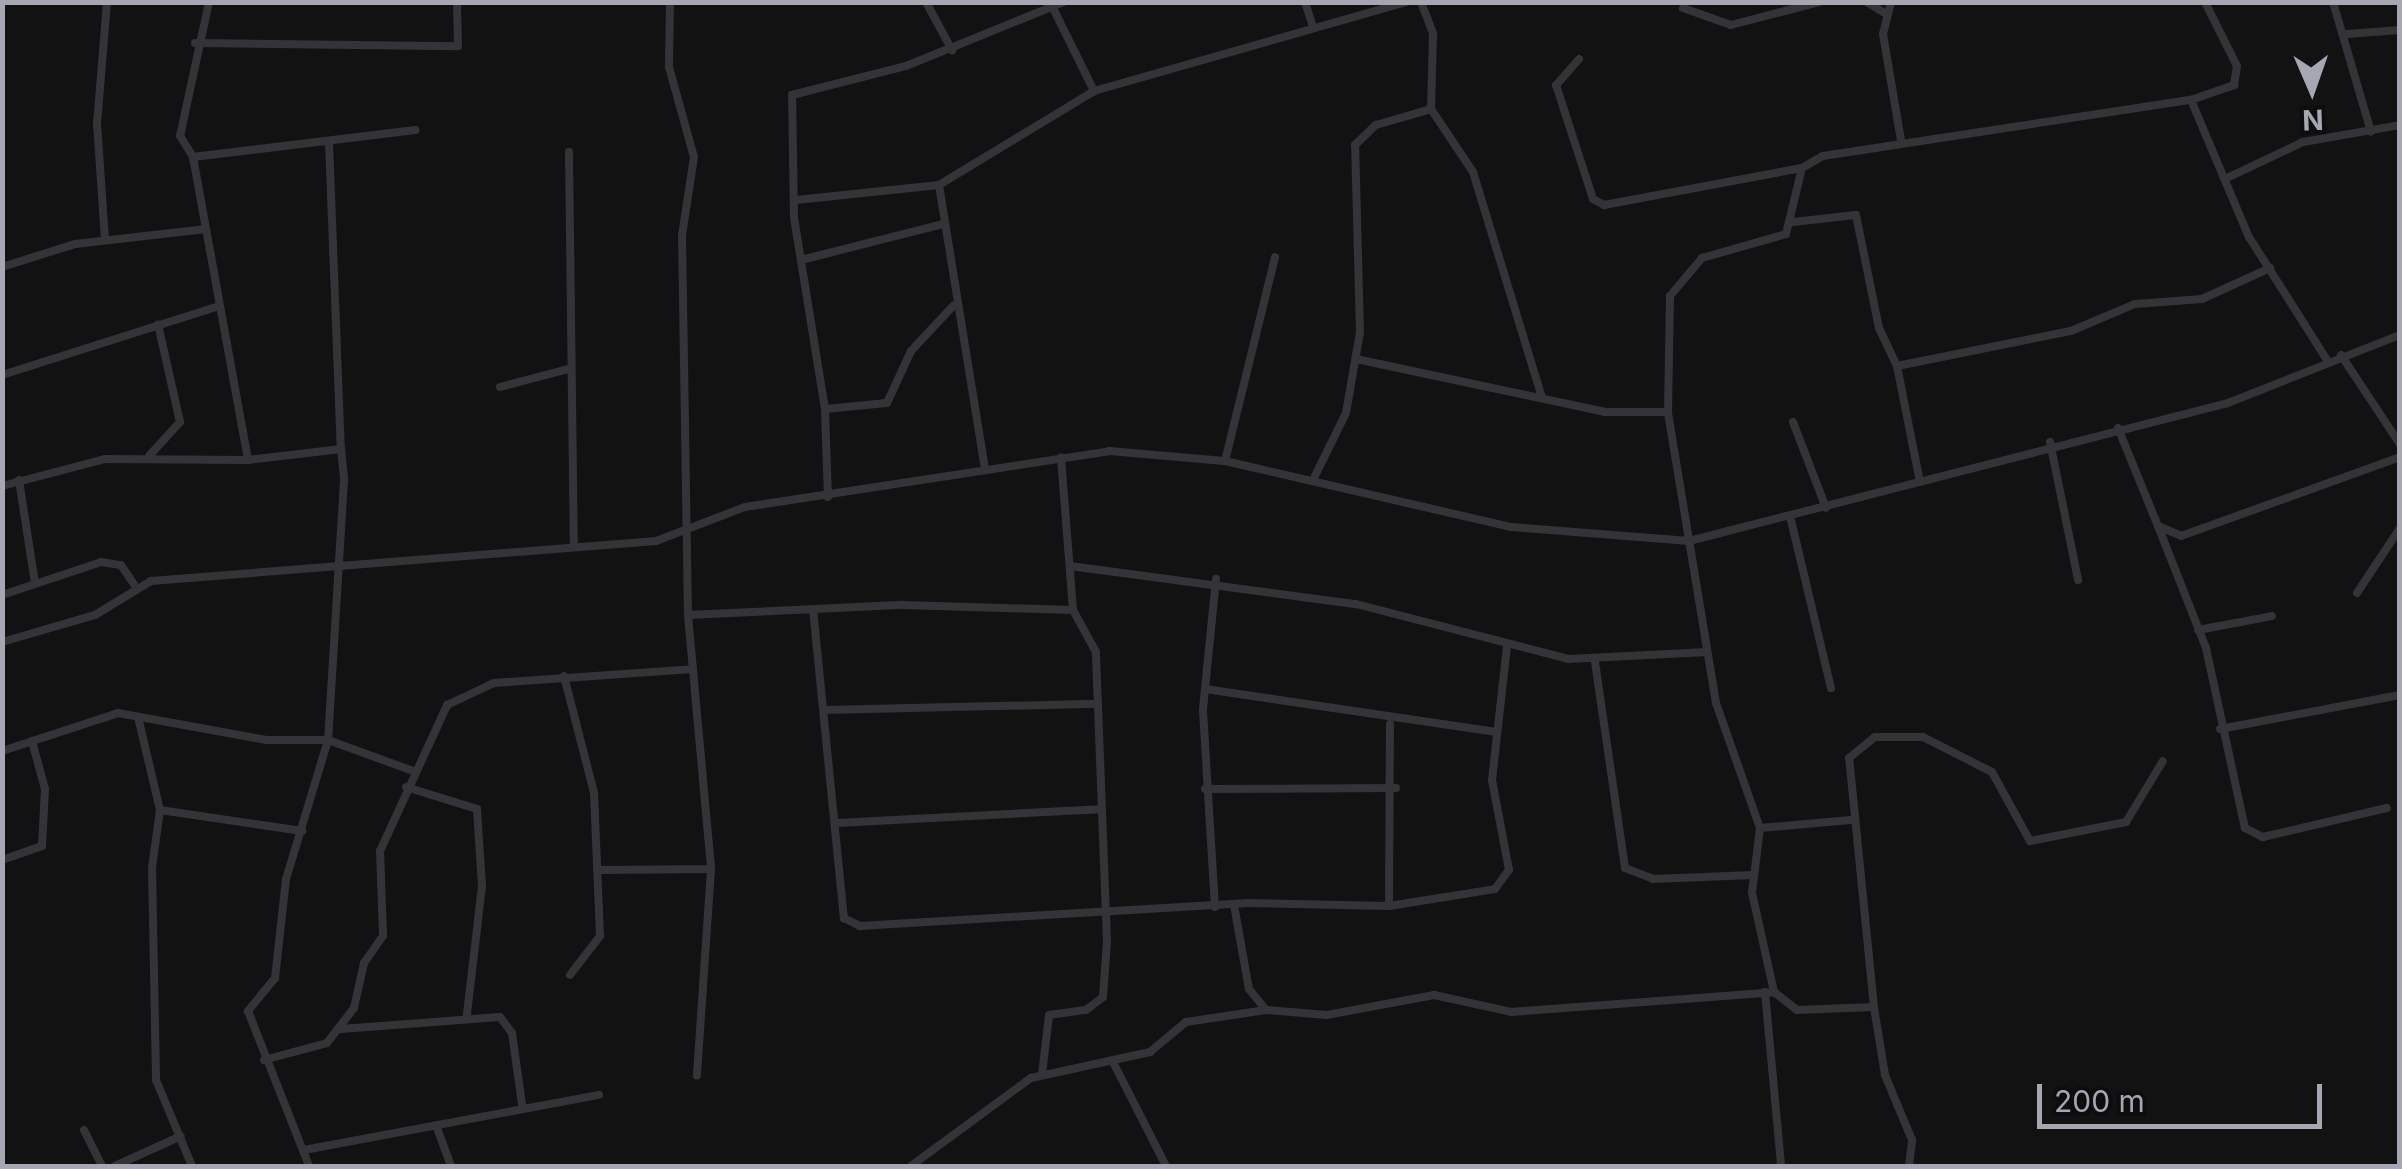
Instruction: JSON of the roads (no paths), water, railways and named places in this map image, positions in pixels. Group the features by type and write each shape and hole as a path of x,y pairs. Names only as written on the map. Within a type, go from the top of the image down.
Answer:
{"street":[{"path":"105,240 97,124 106,2"},
{"path":"209,2 196,43 180,136 193,157 248,460"},
{"path":"196,43 458,46 457,2"},
{"path":"670,2 670,66 694,157 682,235 688,615 711,869 697,1076"},
{"path":"926,2 952,50"},
{"path":"828,496 825,409 796,200 792,95 952,50 1064,2"},
{"path":"1305,2 1312,24"},
{"path":"796,200 938,185 1094,92 1312,24 1406,2"},
{"path":"1422,2 1433,34 1432,109 1473,172 1542,398"},
{"path":"1683,8 1731,25 1819,2"},
{"path":"1867,2 1886,14"},
{"path":"1890,2 1886,14 1901,140"},
{"path":"1579,59 1556,85 1593,199 1604,205 1802,168 1901,140 2191,100 2238,77 2205,2"},
{"path":"2333,2 2347,34 2371,132"},
{"path":"1053,8 1094,92"},
{"path":"2347,34 2400,30"},
{"path":"2191,100 2270,268 2327,360"},
{"path":"1313,480 1336,444 1356,360 1355,144 1376,124 1432,109"},
{"path":"2229,177 2302,142 2400,125"},
{"path":"193,157 414,130"},
{"path":"309,1166 264,1060 248,1011 275,978 283,893 328,740 345,568 329,142"},
{"path":"569,152 574,545"},
{"path":"1794,222 1802,168"},
{"path":"938,185 953,306 985,469"},
{"path":"1782,1166 1770,992 1753,874 1760,828 1708,652 1668,412 1676,282 1702,258 1770,240 1794,222 1856,215 1879,328 1897,366 1920,482"},
{"path":"804,259 943,224"},
{"path":"2,267 105,240 206,229"},
{"path":"1225,461 1275,257"},
{"path":"1897,366 2071,331 2136,304 2202,298 2270,268"},
{"path":"2,375 219,306"},
{"path":"825,409 887,403 912,351 953,306"},
{"path":"149,456 180,422 158,324"},
{"path":"2,642 95,614 136,587 345,568 436,552 574,545 687,533 745,506 1061,458 1170,452 1313,480 1511,527 1689,541 1826,508 2050,442 2228,403 2327,360 2400,334"},
{"path":"2341,355 2400,444"},
{"path":"1356,360 1542,398 1668,412"},
{"path":"500,387 572,368"},
{"path":"1793,422 1826,508"},
{"path":"2118,428 2198,630 2241,820 2253,834 2386,808"},
{"path":"2050,442 2078,580"},
{"path":"2,486 149,456 248,460 341,449"},
{"path":"2158,526 2180,536 2400,457"},
{"path":"1042,1074 1049,1015 1086,1010 1103,997 1108,914 1094,640 1073,610 1061,458"},
{"path":"19,480 34,583"},
{"path":"1790,516 1831,688"},
{"path":"2357,593 2400,528"},
{"path":"2,595 112,562 136,587"},
{"path":"1070,566 1216,578 1356,604 1507,646 1595,662 1708,652"},
{"path":"1215,907 1206,789 1205,689 1216,578"},
{"path":"688,615 814,609 1073,610"},
{"path":"814,609 850,923 1108,914 1234,905 1389,906 1474,896 1505,881 1492,808 1495,732 1507,646"},
{"path":"2198,630 2272,616"},
{"path":"1595,662 1625,868 1654,879 1753,874"},
{"path":"342,1029 364,964 382,941 380,851 413,771 458,694 564,676 692,669"},
{"path":"564,676 594,793 600,936 570,975"},
{"path":"1205,689 1390,724 1495,732"},
{"path":"2220,729 2400,695"},
{"path":"824,710 1098,704"},
{"path":"2,751 106,715 267,740 328,740 413,771"},
{"path":"138,717 160,810 152,868 156,1080 192,1166"},
{"path":"1389,906 1396,788 1390,724"},
{"path":"1908,1166 1912,1140 1885,1074 1874,1006 1851,820 1848,758 1892,733 1913,732 1992,772 2030,841 2126,822 2163,761"},
{"path":"2,860 42,846 45,789 32,741"},
{"path":"406,788 477,808 482,886 466,1014"},
{"path":"1206,789 1396,788"},
{"path":"837,823 1101,809"},
{"path":"160,810 302,831"},
{"path":"1760,828 1851,820"},
{"path":"598,870 711,869"},
{"path":"1234,905 1249,989 1266,1010"},
{"path":"912,1166 1042,1074 1150,1052 1186,1022 1266,1010 1326,1015 1434,995 1496,1010 1572,1002 1602,1010 1770,992 1796,1010 1874,1006"},
{"path":"264,1060 342,1029 466,1014 510,1024 522,1104"},
{"path":"1112,1060 1166,1166"},
{"path":"304,1150 522,1104 599,1096"},
{"path":"436,1125 451,1166"},
{"path":"84,1130 102,1166"},
{"path":"115,1166 180,1136"}]}
